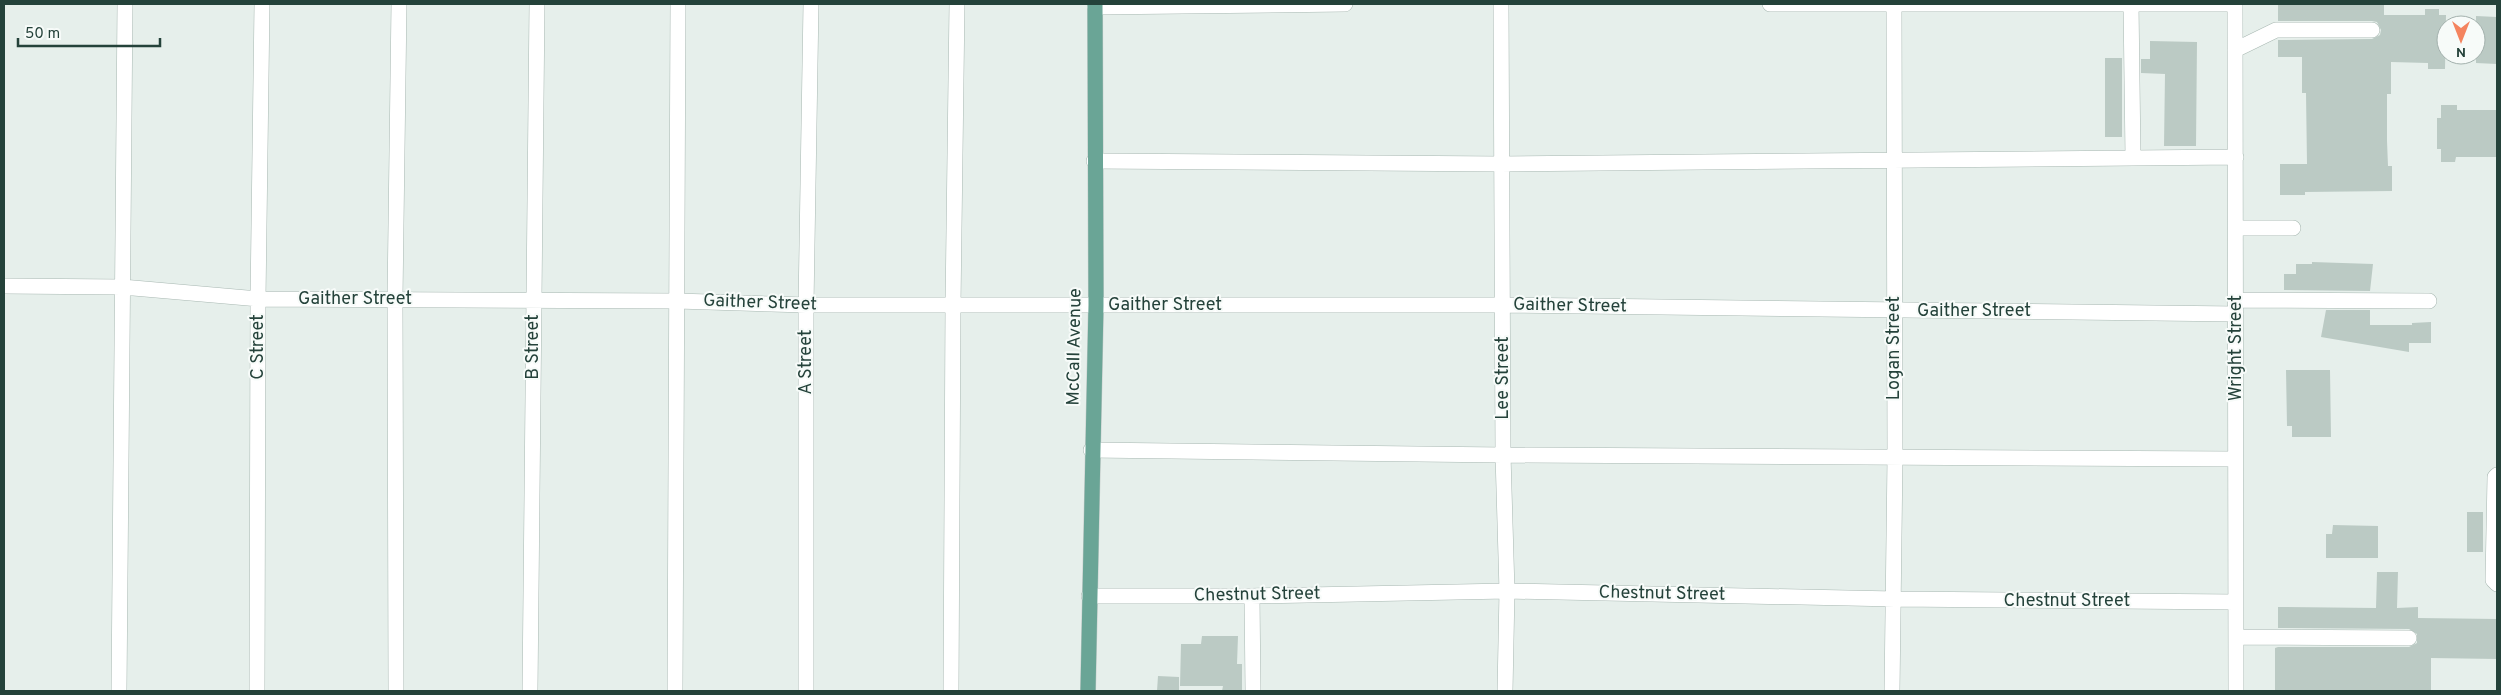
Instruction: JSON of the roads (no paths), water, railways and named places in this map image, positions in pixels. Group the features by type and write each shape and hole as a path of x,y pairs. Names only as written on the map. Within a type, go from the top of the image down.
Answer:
{"main road":[{"name":"McCall Avenue","path":"1088,691 1096,306 1094,161 1095,5"}],"street":[{"path":"119,691 125,4"},
{"name":"C Street","path":"257,691 258,299 262,4"},
{"path":"396,691 395,298 399,4"},
{"name":"B Street","path":"530,691 537,4"},
{"path":"675,691 678,4"},
{"name":"A Street","path":"806,691 806,305 811,4"},
{"path":"951,691 953,305 958,4"},
{"path":"1095,5 1345,4"},
{"name":"Lee Street","path":"1501,4 1503,455 1507,591 1505,691"},
{"path":"1770,4 2235,4"},
{"name":"Logan Street","path":"1892,691 1895,458 1894,4"},
{"path":"2131,4 2134,158"},
{"name":"Wright Street","path":"2235,4 2236,691"},
{"path":"2235,50 2276,30 2372,30"},
{"path":"1094,161 1501,164 2236,157"},
{"path":"2236,228 2293,228"},
{"name":"Gaither Street","path":"4,286 122,287 258,299 395,298 533,301 677,301 806,305 1503,304 1894,311 2236,307 2429,301"},
{"path":"1092,450 1503,455 2235,459"},
{"path":"2497,475 2495,477 2493,580 2497,584"},
{"name":"Chestnut Street","path":"1089,596 1252,596 1507,591 1894,600 2235,602"},
{"path":"1252,596 1253,691"},
{"path":"2236,637 2409,638"}]}
